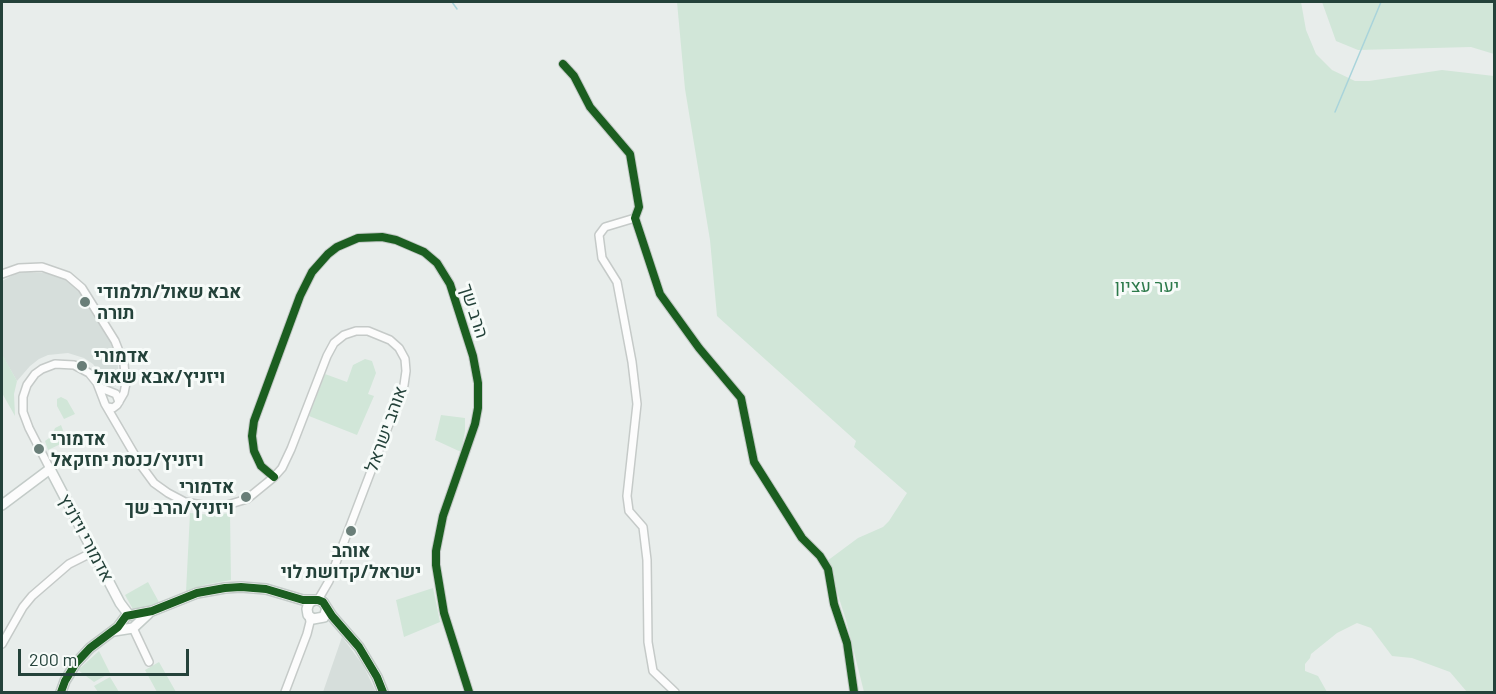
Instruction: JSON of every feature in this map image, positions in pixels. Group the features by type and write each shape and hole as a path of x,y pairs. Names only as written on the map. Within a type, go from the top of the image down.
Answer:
{"street":[{"path":"563,64 574,76 590,107 630,154 639,207 635,218 660,294 699,348 741,398 754,462 802,538 820,556 828,569 834,604 847,643 854,693"},
{"path":"635,218 605,227 599,235 602,258 617,282 632,362 637,404 627,496 628,511 644,527 647,560 648,642 653,671 675,693"},
{"name":"הרב שך","path":"274,477 261,466 254,452 252,436 254,421 300,296 312,272 337,247 358,238 376,236 396,240 424,252 437,263 450,284 478,383 476,424 443,516 436,550 436,565 444,613 469,693"},
{"path":"2,274 19,268 42,267 60,272 76,281 91,299 115,340 123,361 126,378 125,388 118,404 113,408 106,404"},
{"name":"אוהב ישראל","path":"274,477 282,468 291,449 334,343 344,335 356,331 368,331 380,334 399,348 405,359 404,385 321,603"},
{"name":"אדמורי ויז'ניץ","path":"112,393 103,390 84,370 74,365 61,363 42,369 27,385 23,397 23,412 29,428 129,621"},
{"path":"106,404 106,394 122,388 126,378"},
{"path":"97,383 106,404 140,464 154,483 168,493 186,502 217,506 235,504 247,499 274,477"},
{"path":"112,393 118,396 118,424"},
{"path":"2,505 50,469"},
{"path":"2,645 16,618 30,599 69,564 93,552"},
{"path":"61,693 75,663 90,648 129,621 184,597 225,588 256,588 321,603 356,642 383,693"},
{"path":"290,596 298,601 313,619 330,621 345,631"},
{"path":"307,634 310,622 309,603 321,603"},
{"path":"285,693 311,626 327,613 321,603"},
{"path":"129,621 150,662"}],"shaded area":[{"path":"25,272 47,273 66,279 82,294 116,347 119,378 116,386 110,387 93,364 84,358 68,353 48,355 39,359 17,381 2,355 2,281"},
{"path":"342,637 363,665 376,692 323,692"}],"green space":[{"name":"יער עציון","path":"677,2 1301,2 1306,30 1316,54 1332,70 1355,81 1442,70 1494,76 1494,692 1467,692 1450,672 1412,658 1392,656 1371,628 1357,623 1337,633 1311,654 1305,664 1305,671 1318,676 1327,692 864,692 846,620 827,561 858,538 883,527 907,493 854,447 856,441 717,316 710,240 685,89"},
{"path":"1322,2 1494,2 1494,54 1471,47 1358,50 1336,41"},
{"path":"2,354 17,381 14,394 15,416 2,393"},
{"path":"365,359 372,361 376,373 368,394 374,396 357,435 309,416 325,374 347,382 353,365"},
{"path":"61,397 67,400 75,414 64,419 57,406 57,399"},
{"path":"441,415 465,418 461,452 435,440"},
{"path":"61,425 67,441 48,450 45,441 52,436 55,428"},
{"path":"190,513 213,515 230,513 231,580 204,585 186,592"},
{"path":"148,582 160,604 146,612 134,611 125,595"},
{"path":"433,588 440,622 404,637 396,600"},
{"path":"99,651 110,673 94,682 78,670"},
{"path":"159,662 176,692 157,692 145,670"},
{"path":"110,677 119,692 98,692 94,686"}],"waterway":[{"path":"452,2 457,9"},
{"path":"1335,112 1381,2"}],"cycle path":[{"path":"563,64 574,76 590,107 630,154 639,207 635,218 660,294 699,348 741,398 754,462 802,538 820,556 828,569 834,604 847,643 854,692"},
{"path":"274,477 261,466 254,451 252,436 254,421 300,296 312,272 337,247 358,238 382,237 396,240 424,252 437,263 450,284 473,356 478,383 478,408 475,424 443,516 436,551 444,613 469,692"},
{"path":"61,692 76,663 90,648 118,627 126,616 152,611 197,593 241,587 266,589 303,600 323,602 359,647 383,692"}],"place":[{"name":"אבא שאול/תלמודי תורה","path":"85,302"},
{"name":"אדמורי ויזניץ/אבא שאול","path":"82,366"},
{"name":"אדמורי ויזניץ/כנסת יחזקאל","path":"39,449"},
{"name":"אדמורי ויזניץ/הרב שך","path":"246,497"},
{"name":"אוהב ישראל/קדושת לוי","path":"351,531"}]}
